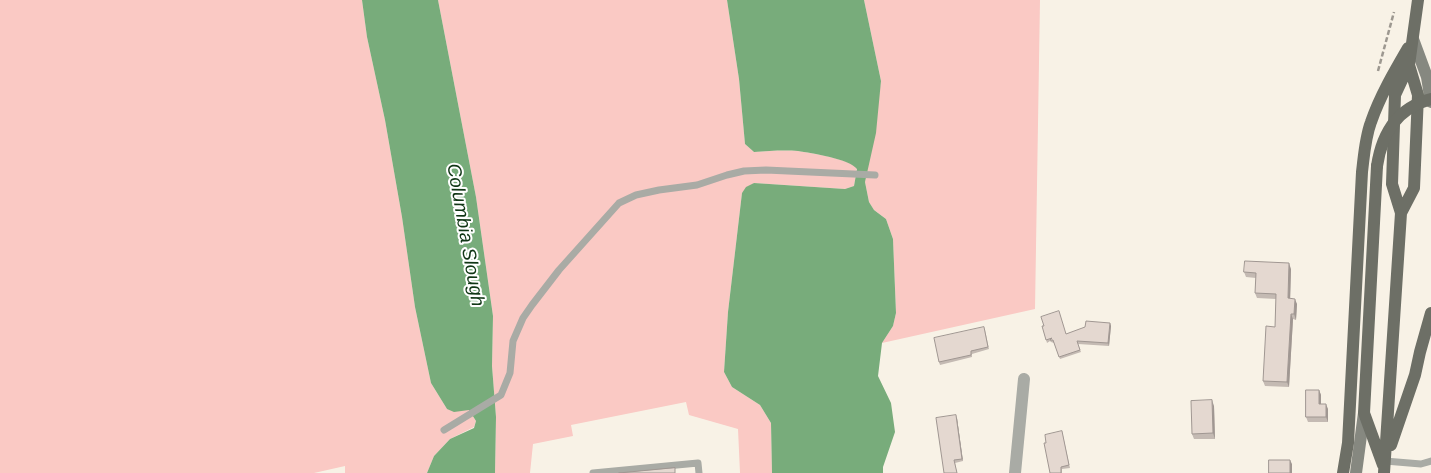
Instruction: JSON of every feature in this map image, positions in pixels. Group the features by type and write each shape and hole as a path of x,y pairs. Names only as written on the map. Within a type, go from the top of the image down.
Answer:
{"main road":[{"path":"1385,468 1401,213 1392,184 1395,95 1409,65 1418,0"},
{"path":"1356,473 1364,413 1377,166 1382,143 1394,122 1403,113 1420,102 1431,101 1427,77 1413,39"},
{"path":"1343,473 1348,443 1364,152 1370,124 1384,90 1413,39"},
{"path":"1401,213 1414,188 1418,95 1409,65"},
{"path":"1385,468 1415,375 1431,313"},
{"path":"1364,413 1385,468"}],"street":[{"path":"1015,473 1024,379"}],"lane":[{"path":"444,430 501,395 509,380 513,341 523,318 559,270 619,203 636,195 697,185 714,178 744,171 766,170 875,175"},
{"path":"1385,468 1431,461"},
{"path":"593,473 698,463 700,473"}],"shaded area":[{"path":"0,0 362,0 367,37 385,120 402,217 415,307 431,383 447,409 469,410 476,421 474,427 450,439 434,456 427,473 345,473 345,466 314,473 0,473"},
{"path":"438,0 727,0 739,79 745,144 754,152 798,151 839,159 857,168 854,186 845,189 754,183 742,193 728,312 724,372 732,387 760,405 771,423 772,473 740,473 738,429 689,415 686,402 571,425 573,436 533,444 530,473 495,473 496,417 492,366 493,316 476,197"},
{"path":"864,0 1040,0 1035,309 882,343 893,326 896,313 893,239 886,219 874,210 869,202 865,182 881,81"}],"water":[{"name":"Columbia Slough","path":"362,0 438,0 476,197 493,316 492,366 496,417 495,473 427,473 434,456 450,439 474,428 476,421 469,410 454,412 447,409 431,383 415,307 402,217 385,120 367,37"},
{"path":"727,0 864,0 881,81 876,133 865,182 869,202 874,210 886,219 893,239 896,313 893,326 882,343 878,376 891,403 895,432 883,467 883,473 772,473 771,423 760,405 732,387 724,372 728,312 742,193 746,187 754,183 845,189 854,186 857,169 853,165 839,159 798,151 754,152 745,144 739,79"}],"building":[{"path":"1245,261 1289,263 1288,298 1295,299 1294,314 1291,314 1287,382 1263,381 1266,326 1275,327 1276,294 1255,293 1256,273 1244,272"},
{"path":"1059,311 1066,334 1085,327 1086,321 1110,323 1108,343 1077,341 1080,350 1059,357 1053,340 1050,340 1052,338 1046,340 1041,317"},
{"path":"984,327 988,347 971,351 971,355 939,362 934,338"},
{"path":"1306,390 1319,390 1319,404 1326,404 1326,417 1306,417"},
{"path":"1212,400 1213,433 1192,434 1191,401"},
{"path":"956,415 962,459 954,460 957,473 944,473 936,418"},
{"path":"1062,431 1069,465 1061,467 1061,473 1050,473 1044,443 1046,443 1045,435"},
{"path":"1269,460 1290,460 1290,473 1269,473"},
{"path":"675,468 675,473 619,473"}]}
